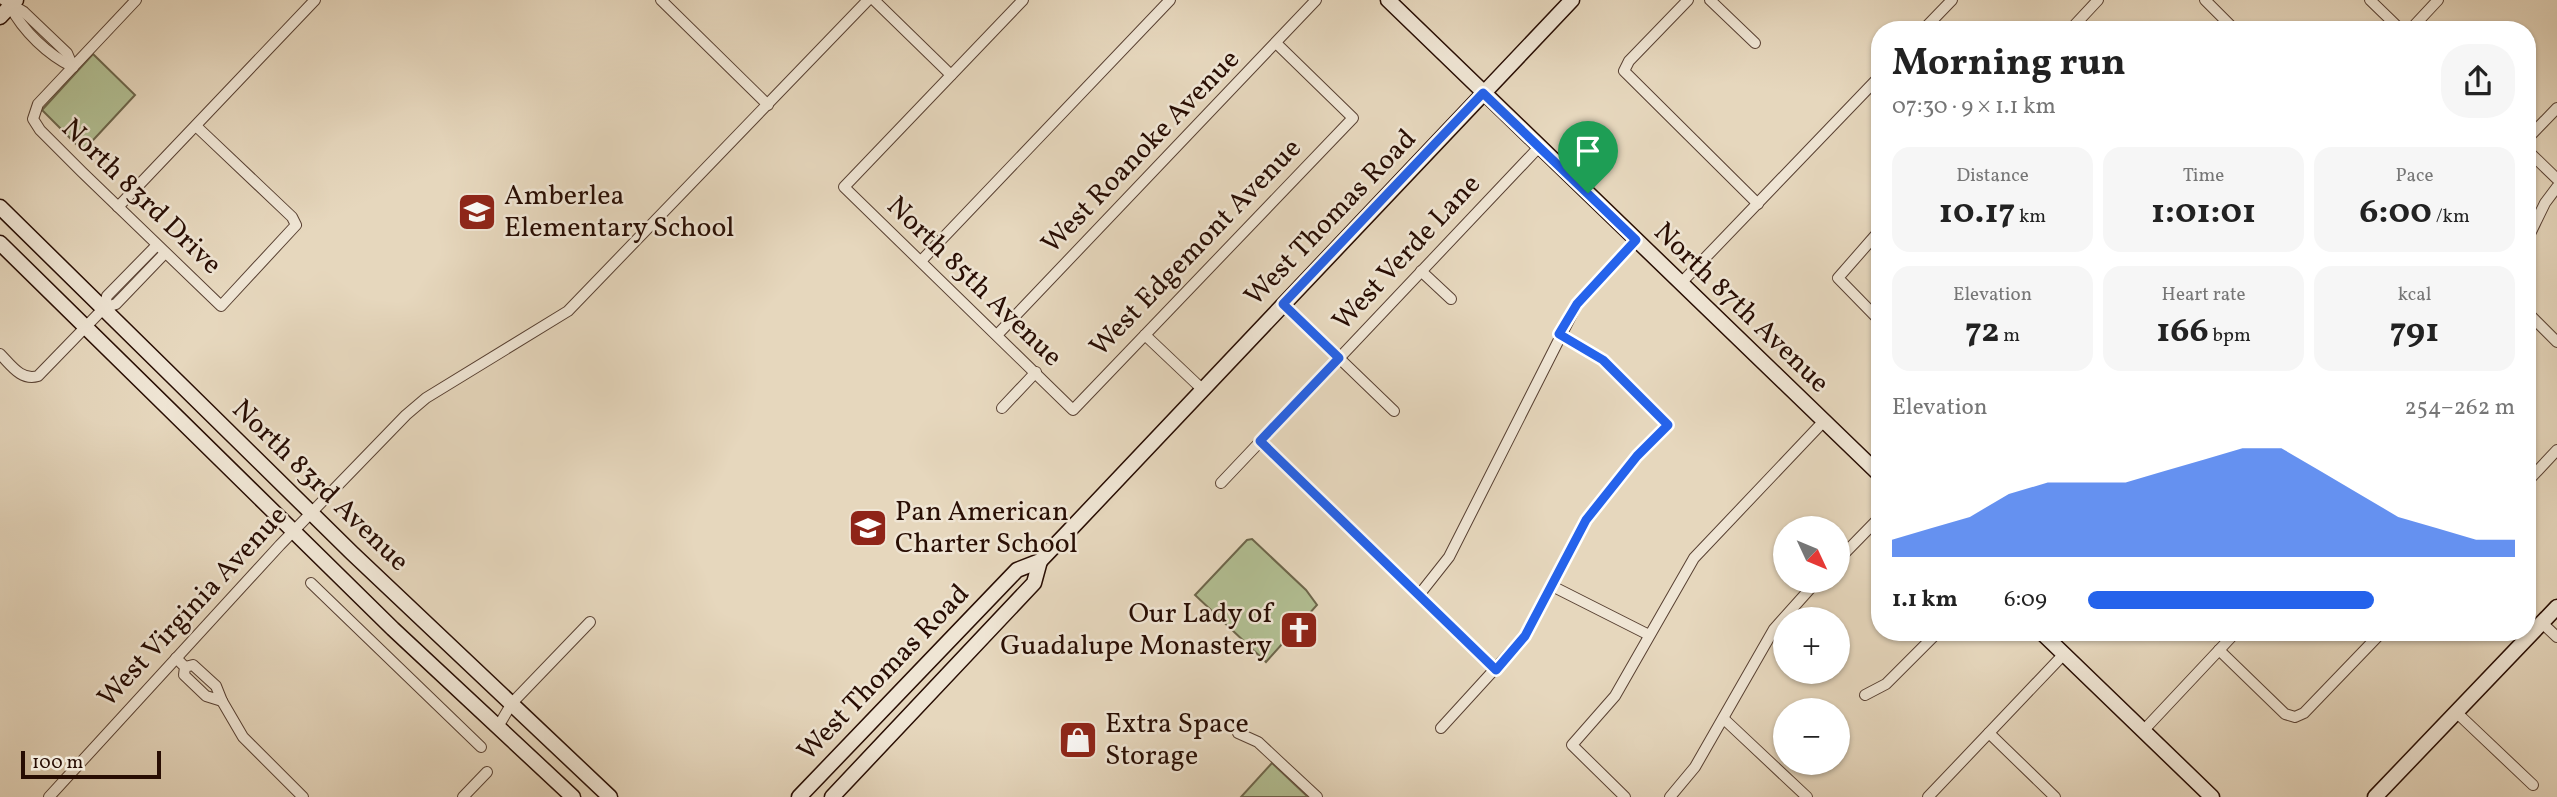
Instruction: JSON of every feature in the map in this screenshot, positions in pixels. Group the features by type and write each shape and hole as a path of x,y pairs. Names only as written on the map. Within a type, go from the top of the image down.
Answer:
{"main road":[{"name":"North 87th Avenue","path":"1388,0 1871,466"},
{"name":"West Thomas Road","path":"799,797 1017,569 1040,561 1572,0"},
{"name":"North 83rd Avenue","path":"0,207 311,513 610,797"},
{"name":"North 83rd Avenue","path":"0,243 293,531 573,797"},
{"name":"West Thomas Road","path":"832,797 1034,583 1040,561"},
{"path":"2536,629 2557,607"},
{"path":"2050,641 2212,797"},
{"path":"2375,797 2525,641"},
{"path":"877,716 894,732"}],"street":[{"path":"7,6 24,12 44,39 67,53 73,67 136,0"},
{"path":"118,208 314,0"},
{"path":"661,0 768,105"},
{"name":"West Virginia Avenue","path":"49,797 293,531 426,398 568,311 868,0"},
{"path":"874,0 951,75 1023,0"},
{"path":"921,261 1170,0"},
{"name":"West Roanoke Avenue","path":"997,335 1316,0"},
{"path":"1688,0 1629,61 1624,71 1758,204"},
{"path":"1710,0 1755,43"},
{"path":"1932,21 1952,0"},
{"path":"2078,21 2098,0"},
{"path":"2205,0 2223,21"},
{"path":"2370,0 2392,21"},
{"path":"2418,21 2438,0"},
{"name":"West Edgemont Avenue","path":"1073,410 1353,118 1276,43"},
{"name":"North 83rd Drive","path":"73,67 38,104 33,118 40,130 221,306 296,225 292,217 196,125"},
{"name":"North 85th Avenue","path":"951,75 844,187 1073,410"},
{"path":"1681,284 1871,85"},
{"path":"2536,130 2557,108"},
{"name":"West Verde Lane","path":"1221,483 1540,146"},
{"path":"2536,159 2557,179"},
{"path":"2536,222 2557,187"},
{"path":"1419,595 1449,557 1559,334 1577,304 1636,240"},
{"path":"1871,240 1838,278 1871,312"},
{"path":"104,308 107,296 131,272 161,249"},
{"path":"0,354 21,375 30,379 38,376 104,308 116,304 139,280 161,249"},
{"path":"1421,271 1451,299"},
{"path":"131,272 139,280"},
{"path":"1283,304 1394,411"},
{"path":"2536,321 2557,342"},
{"path":"1441,728 1525,636 1586,520 1668,425 1603,360 1559,334"},
{"path":"1145,335 1202,389"},
{"path":"1002,408 1036,372"},
{"path":"1625,797 1572,745 1615,696 1694,558 1824,421"},
{"path":"1260,441 1496,670"},
{"path":"2536,472 2557,450"},
{"path":"1850,548 1871,526"},
{"path":"311,583 481,747"},
{"path":"1552,586 1649,635"},
{"path":"1670,797 1696,768 1725,720 1762,647 1787,612 1805,593"},
{"path":"499,725 512,703 590,622"},
{"path":"2542,623 2557,637"},
{"path":"1865,695 1886,684 1929,641"},
{"path":"2144,731 2227,641"},
{"path":"2218,650 2285,714 2295,717 2304,713 2373,641"},
{"path":"1928,797 2064,654"},
{"path":"176,658 186,667 184,675 206,696 222,701 243,737 303,797"},
{"path":"2456,712 2533,785"},
{"path":"1725,720 1807,797"},
{"path":"1238,733 1258,742 1317,797"},
{"path":"1989,733 2054,797"},
{"path":"463,797 487,772"}],"green space":[{"path":"93,54 135,95 83,151 42,110"},
{"path":"1252,539 1306,590 1317,605 1266,662 1195,595 1247,540"},
{"path":"1272,763 1308,797 1241,797"}],"place":[{"name":"Amberlea Elementary School","path":"477,212"},
{"name":"Pan American Charter School","path":"868,528"},
{"name":"Our Lady of Guadalupe Monastery","path":"1299,630"},
{"name":"Extra Space Storage","path":"1078,740"}],"route":[{"path":"1483,93 1588,193 1636,240 1584,294 1559,334 1603,360 1646,400 1668,425 1637,456 1586,520 1525,636 1496,670 1260,441 1339,358 1283,304 1483,93"}]}
